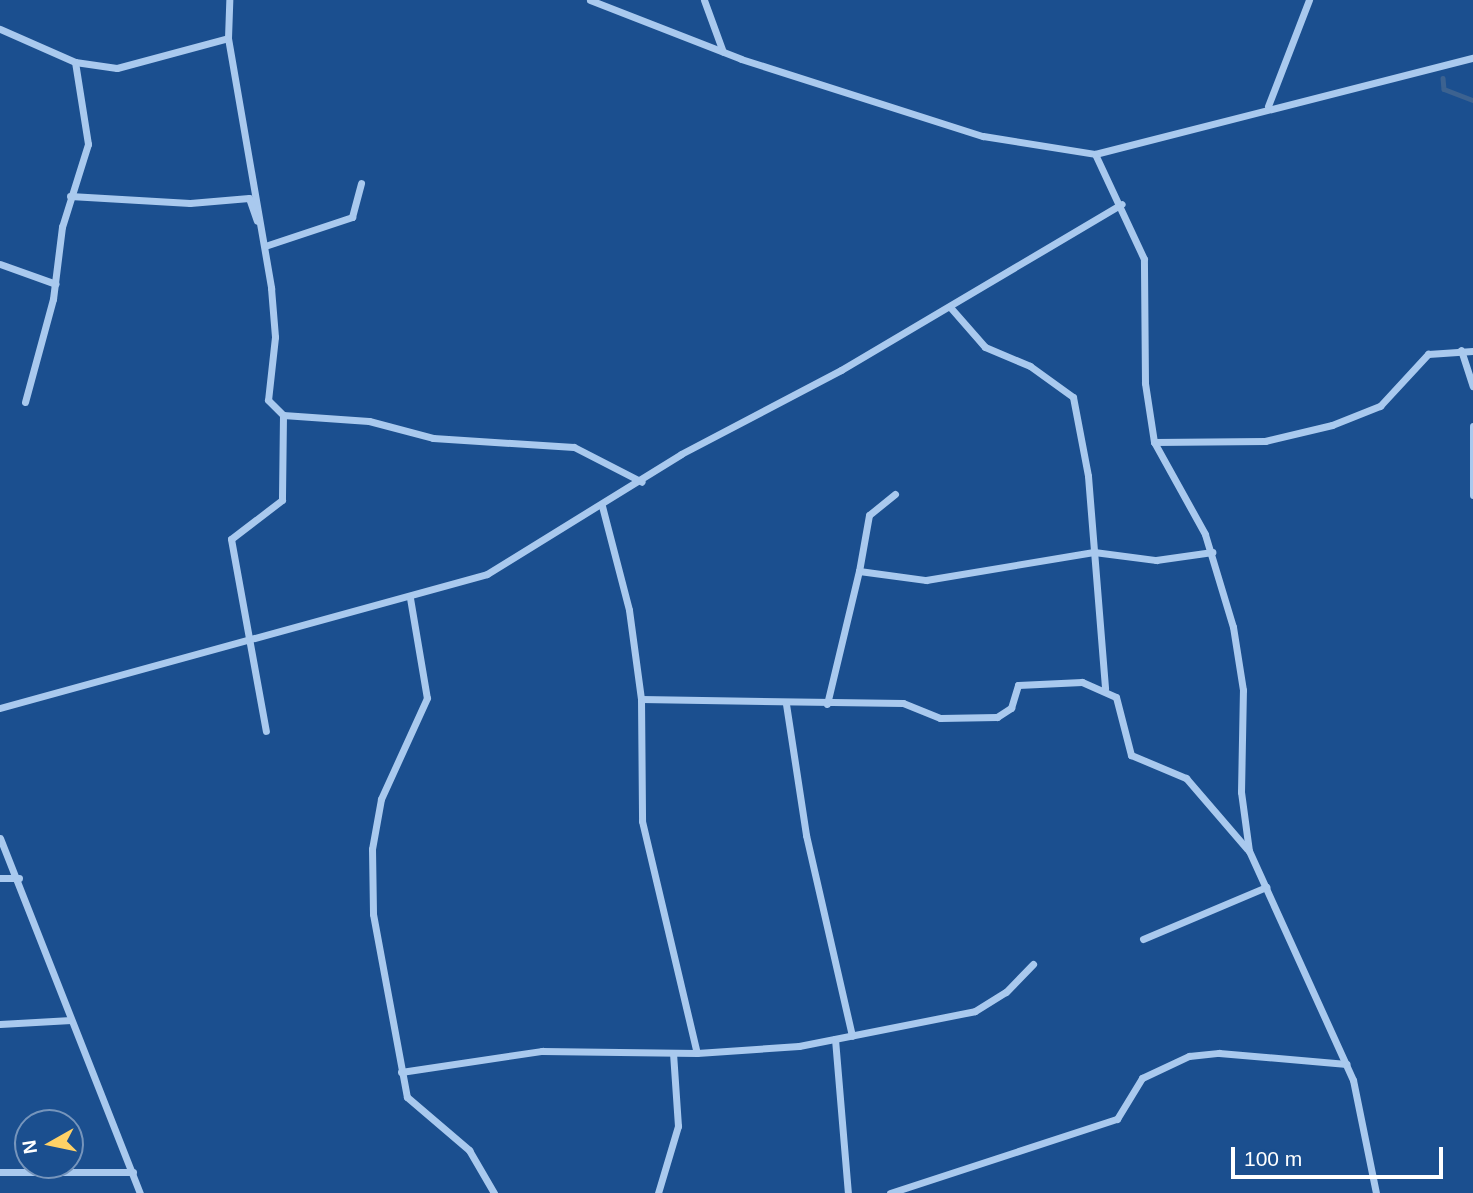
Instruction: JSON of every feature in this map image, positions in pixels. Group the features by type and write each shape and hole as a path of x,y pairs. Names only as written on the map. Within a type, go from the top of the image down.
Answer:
{"street":[{"path":"229,0 228,38 265,248 275,337 268,400 283,415 369,421 433,438 574,447 642,482"},
{"path":"590,0 723,52 983,136 1095,154 1152,144 1268,106 1473,58"},
{"path":"704,0 723,52"},
{"path":"1268,106 1309,0"},
{"path":"0,29 75,62 117,68 228,38"},
{"path":"25,402 56,284 70,196 88,144 75,62"},
{"path":"1095,154 1122,204 1144,259 1145,383 1154,442 1212,552 1243,690 1241,792 1249,851"},
{"path":"265,248 352,217 361,183"},
{"path":"70,196 190,203 249,198 265,248"},
{"path":"0,708 249,644 333,615 410,598 487,574 642,482 681,454 950,307 1122,204"},
{"path":"0,264 56,284"},
{"path":"950,307 985,347 1030,366 1073,397 1094,552 1105,688 1123,711 1131,755 1186,778 1249,851 1347,1064 1361,1101 1376,1193"},
{"path":"1461,350 1473,386"},
{"path":"1154,442 1265,440 1332,425 1380,406 1428,354 1473,351"},
{"path":"266,731 231,539 282,500 283,415"},
{"path":"1473,426 1473,495"},
{"path":"827,704 859,571 869,516 895,494"},
{"path":"602,506 629,610 641,699 642,821 696,1053"},
{"path":"859,571 945,578 1094,552 1156,560 1212,552"},
{"path":"410,598 427,698 420,725 388,772 372,849 373,914 401,1072 413,1107 468,1150 494,1193"},
{"path":"641,699 786,704 903,703 940,718 997,717 1006,714 1013,692 1025,683 1060,680 1105,688"},
{"path":"786,704 806,835 852,1036"},
{"path":"0,838 19,878 71,1020 141,1193"},
{"path":"0,878 19,878"},
{"path":"1143,939 1266,887"},
{"path":"401,1072 542,1051 696,1053 852,1036 975,1011 1006,992 1033,964"},
{"path":"0,1024 71,1020"},
{"path":"835,1038 848,1193"},
{"path":"657,1193 678,1126 673,1053"},
{"path":"890,1193 1117,1119 1142,1078 1189,1056 1219,1053 1347,1064"},
{"path":"0,1172 133,1172"}],"waterway":[{"path":"1443,78 1444,89 1473,100"}]}
